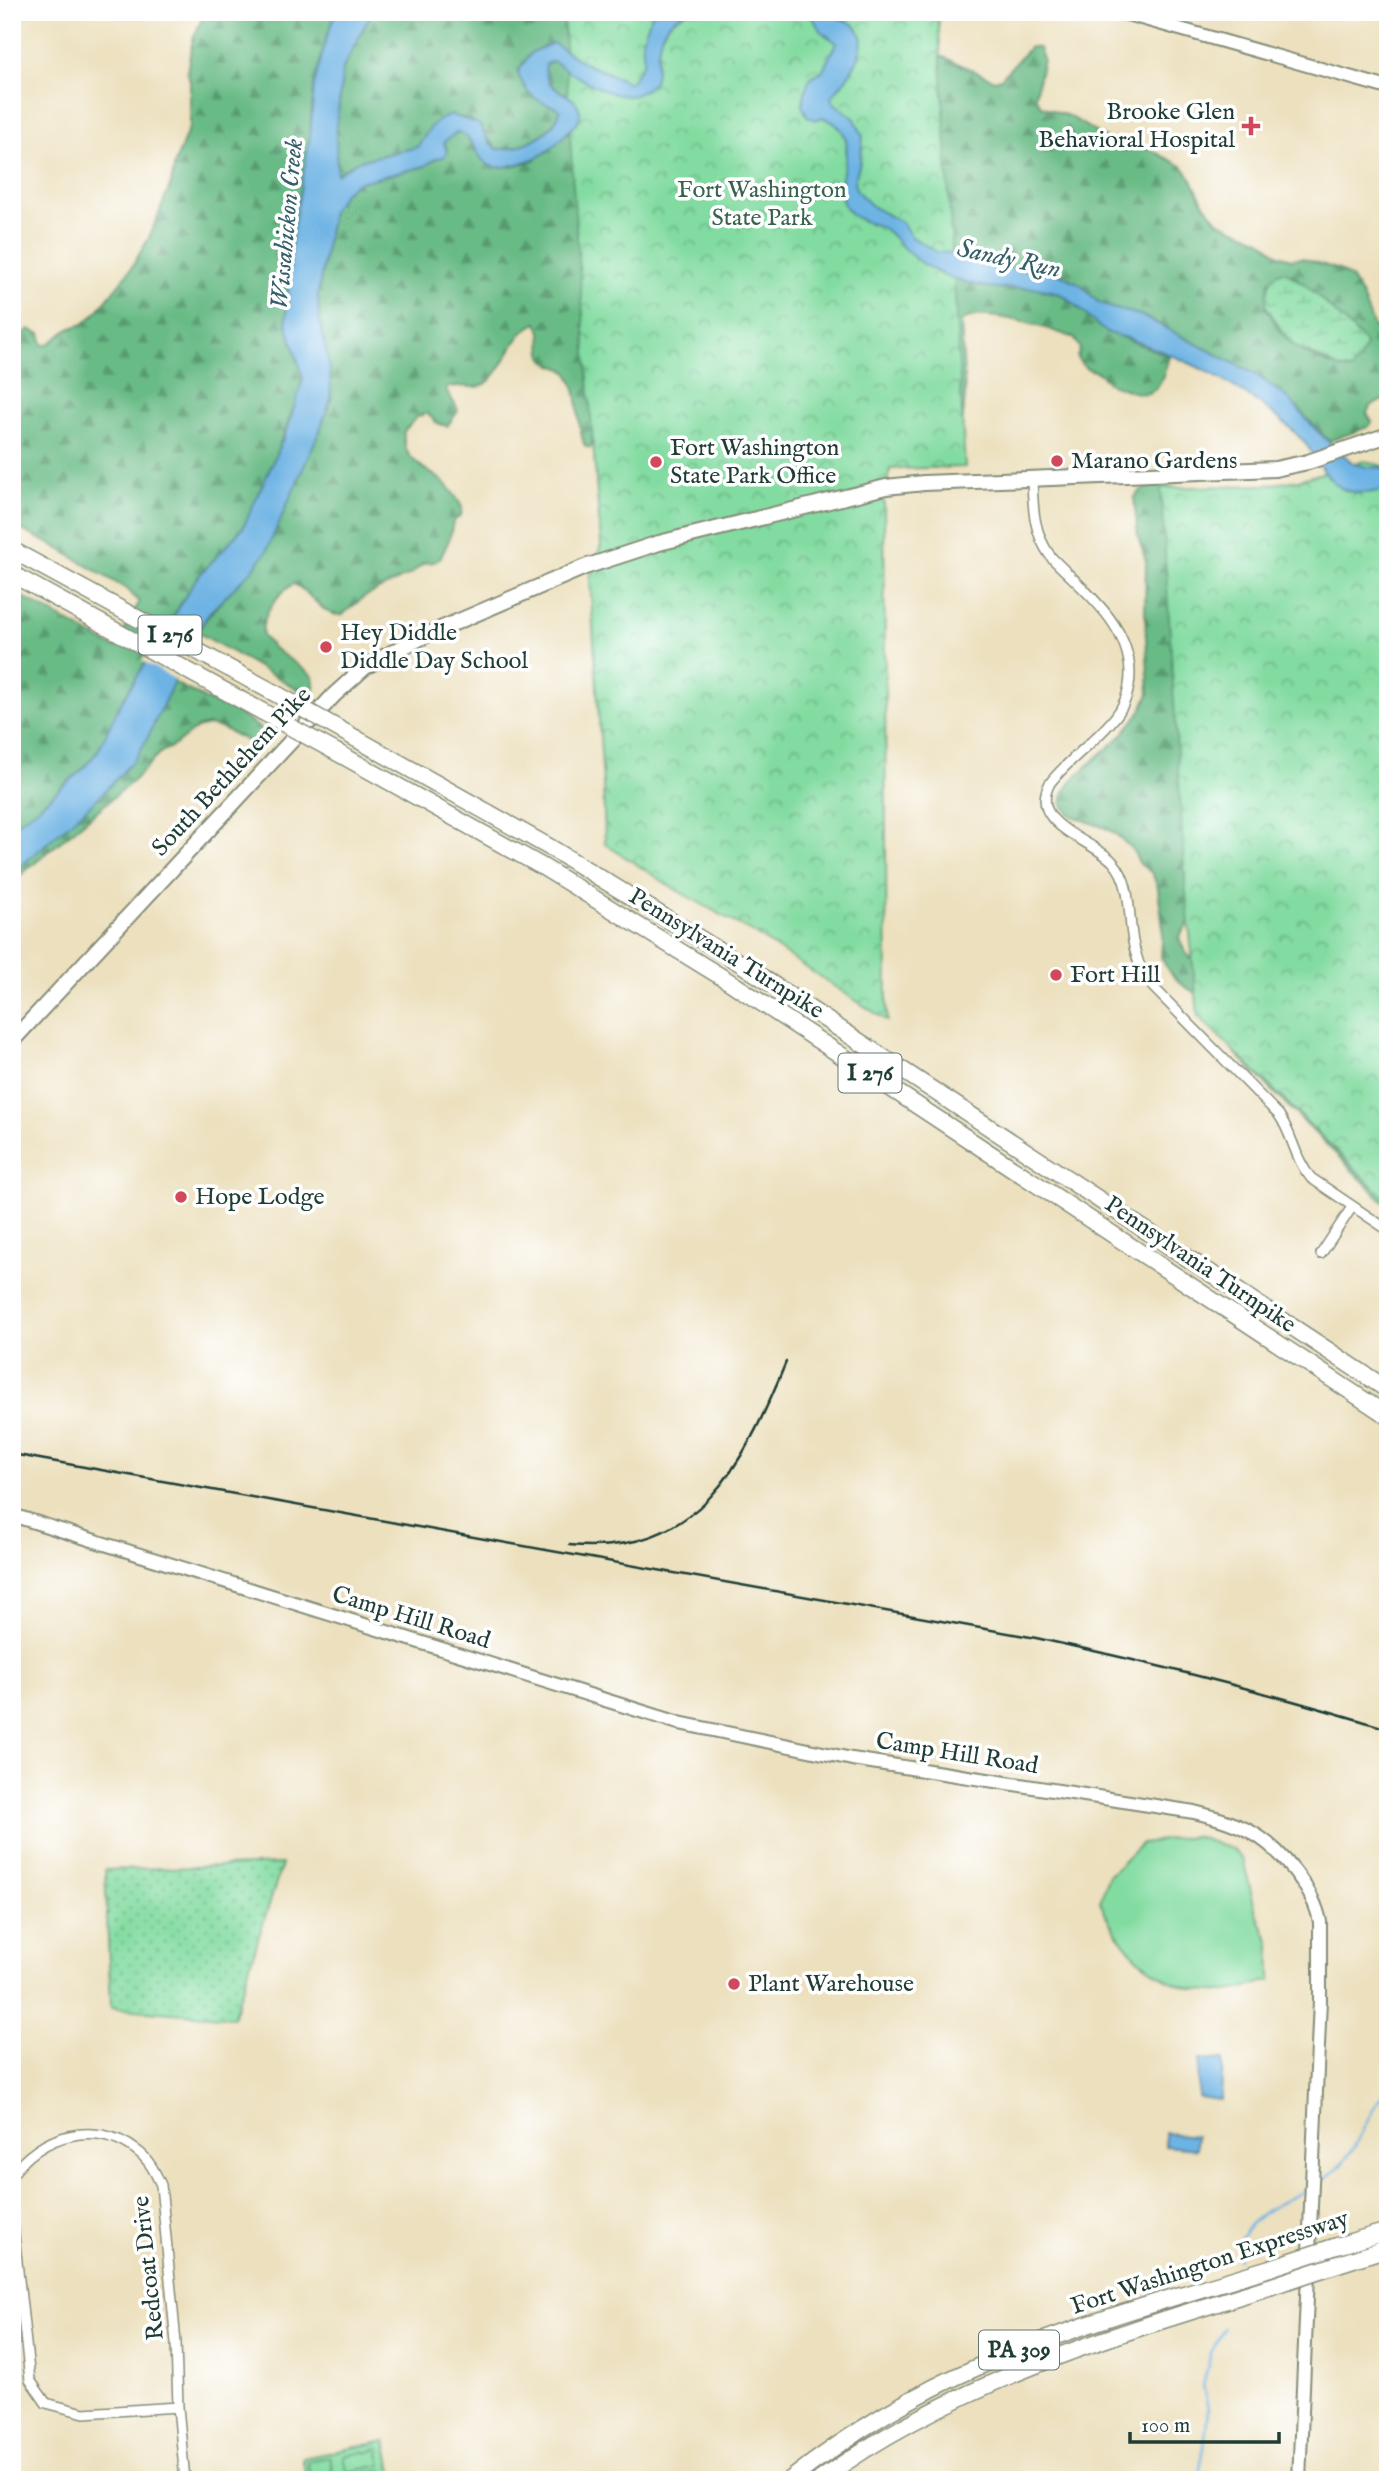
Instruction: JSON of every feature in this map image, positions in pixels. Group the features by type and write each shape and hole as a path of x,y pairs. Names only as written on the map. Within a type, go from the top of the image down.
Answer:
{"highway":[{"name":"Pennsylvania Turnpike","path":"12,550 281,696 551,848 743,965 1388,1390"},
{"name":"Pennsylvania Turnpike","path":"12,574 543,867 712,970 1388,1416"},
{"name":"Fort Washington Expressway","path":"790,2480 883,2416 981,2365 1121,2314 1388,2231"},
{"name":"Fort Washington Expressway","path":"820,2480 911,2421 981,2386 1134,2329 1388,2248"}],"main road":[{"name":"South Bethlehem Pike","path":"12,1041 334,695 365,667 445,626 585,567 659,543 886,487 1275,468 1308,462 1388,435"}],"street":[{"path":"1120,12 1388,88"},
{"path":"1032,479 1034,516 1042,545 1113,622 1124,643 1129,665 1129,690 1124,705 1111,723 1050,783 1045,801 1048,812 1059,825 1117,867 1127,897 1135,952 1140,968 1149,981 1279,1115 1307,1174 1317,1184 1388,1230"},
{"path":"1321,1254 1352,1207"},
{"name":"Camp Hill Road","path":"12,1516 679,1723 852,1759 1194,1812 1252,1833 1275,1850 1297,1873 1318,1911 1321,1974 1298,2480"},
{"name":"Redcoat Drive","path":"12,2175 25,2157 41,2147 58,2138 84,2133 114,2137 137,2150 150,2164 161,2185 176,2343 178,2407 185,2480"},
{"path":"12,2216 30,2380 46,2403 84,2413 178,2407"}],"green space":[{"path":"205,12 336,12 314,86 310,136 289,259 286,322 303,378 269,472 243,528 196,579 98,751 84,768 34,811 12,826 12,591 115,648 139,602 128,590 56,547 12,525 12,345 29,329 40,334 43,345 47,345 69,329 83,324 95,314 130,270 149,238 171,184 175,163 190,125 190,80 187,72 193,39"},
{"path":"372,12 653,12 586,64 553,44 532,52 522,64 548,105 557,106 560,110 552,126 526,143 497,149 471,120 451,115 431,127 417,147 358,161 336,174 336,130 343,68"},
{"name":"Fort Washington State Park","path":"563,12 938,12 965,467 890,469 884,498 887,1021 752,932 678,891 605,844 590,578 601,545 573,186"},
{"path":"1030,47 1039,48 1043,59 1035,96 1041,106 1071,117 1118,146 1149,149 1182,166 1204,204 1219,222 1261,240 1279,255 1291,259 1303,258 1339,270 1351,278 1361,294 1374,327 1383,331 1388,329 1388,398 1372,405 1367,414 1372,422 1368,427 1329,441 1300,411 1255,374 1140,315 1098,302 1080,284 1058,273 984,265 953,253 937,252 935,53 994,80 1001,78","holes":["1292,274 1364,341 1366,345 1351,370 1327,363 1293,345 1266,308 1269,282"]},
{"path":"553,61 950,276 985,287 1033,287 1062,295 1108,332 1169,356 1156,389 1143,394 1109,383 1077,358 1080,348 1074,338 1016,320 970,317 961,322 965,395 961,440 592,426 590,448 585,446 582,437 573,383 563,369 549,363 543,356 541,331 537,323 521,334 501,367 488,382 478,387 446,388 458,411 447,426 437,423 427,413 417,417 404,431 404,441 410,456 445,483 462,507 461,515 453,522 441,557 434,562 424,563 411,574 364,597 342,615 328,612 294,584 271,606 264,621 263,636 272,647 313,676 315,691 313,694 306,694 197,632 266,552 331,399 330,370 319,317 318,294 332,211 344,193 356,183 425,166 443,157 447,149 444,142 457,132 466,136 482,153 511,167 534,160 575,126 568,95 554,87 546,75 546,64"},
{"path":"1284,271 1307,286 1364,341 1366,345 1351,370 1340,368 1296,347 1285,336 1265,304 1274,276"},
{"path":"1364,461 1388,467 1388,1201 1198,1016 1185,881 1161,488 1266,485 1298,480"},
{"path":"1157,484 1182,489 1192,917 1179,938 1185,952 1194,961 1388,964 1388,1206 1235,1053 1200,996 1181,984 1168,970 1161,957 1163,928 1158,888 1152,873 1140,864 1132,849 1118,836 1108,829 1070,815 1062,804 1063,794 1073,779 1120,737 1139,714 1149,694 1145,614 1146,561 1138,537 1134,498 1141,490"},
{"path":"173,682 213,703 233,710 269,734 268,740 257,746 222,728 208,725 197,728 161,752 134,780 12,882 12,874 120,776 146,741"},
{"path":"1194,1836 1232,1849 1243,1860 1256,1912 1270,1943 1271,1980 1234,1990 1211,1991 1170,1981 1136,1956 1110,1922 1100,1902 1108,1877 1142,1843"},
{"path":"282,1864 233,2018 111,2008 105,1870"},
{"path":"386,2441 394,2480 307,2480 302,2458"},
{"path":"378,2449 382,2465 347,2472 344,2456"},
{"path":"330,2457 334,2480 311,2480 307,2461"},
{"path":"382,2470 385,2480 349,2480 348,2477"}],"water":[{"path":"336,12 372,12 343,68 336,130 337,174 358,161 417,147 431,127 440,119 451,115 479,124 489,142 497,149 526,144 552,126 560,110 535,98 522,81 518,71 532,52 553,43 586,64 630,83 644,59 642,40 653,12 688,12 668,24 663,32 654,82 637,94 630,96 611,93 590,84 553,61 546,64 549,82 578,105 580,117 573,128 541,155 511,166 495,167 483,161 469,139 457,132 444,142 447,153 443,157 425,166 356,183 344,193 332,211 318,294 319,317 330,370 331,399 266,552 210,612 197,632 135,759 97,799 12,874 12,826 34,811 84,768 98,751 119,706 196,579 243,528 288,428 303,378 286,322 292,236 310,136 314,86"},
{"path":"808,12 830,12 854,25 860,33 862,42 856,62 831,97 833,102 855,119 863,137 854,183 857,191 873,207 901,222 912,237 937,252 953,253 984,265 1058,273 1080,284 1098,302 1140,315 1255,374 1288,398 1318,432 1354,464 1388,468 1388,490 1358,493 1341,488 1325,473 1297,434 1259,403 1192,365 1107,332 1062,295 1044,289 997,288 957,280 919,261 884,229 850,213 842,201 841,188 847,149 845,137 837,126 822,117 816,120 808,117 802,106 807,84 811,77 822,71 837,43 823,33"},
{"path":"1199,2059 1223,2060 1221,2100 1198,2097"},
{"path":"1165,2133 1196,2136 1196,2149 1165,2146"}],"pier":[{"path":"168,619 199,636 178,681 142,661"}],"waterway":[{"name":"Sandy Run","path":"1317,2184 1344,2162 1388,2087"},
{"name":"Sandy Run","path":"1238,2259 1242,2237 1255,2220 1271,2208 1308,2189"},
{"name":"Sandy Run","path":"1198,2480 1208,2409 1203,2386 1211,2353 1224,2328"}],"railway":[{"path":"569,1545 614,1545 652,1536 683,1520 710,1497 733,1469 770,1400 786,1362"},
{"path":"12,1454 1036,1638 1213,1680 1388,1729"}],"place":[{"name":"Brooke Glen Behavioral Hospital","path":"1251,126"},
{"name":"Marano Gardens","path":"1057,461"},
{"name":"Fort Washington State Park Office","path":"656,462"},
{"name":"Hey Diddle Diddle Day School","path":"326,647"},
{"name":"Fort Hill","path":"1056,975"},
{"name":"Hope Lodge","path":"181,1197"},
{"name":"Plant Warehouse","path":"734,1984"}],"water label":[{"name":"Wissahickon Creek","path":"287,224"}]}
